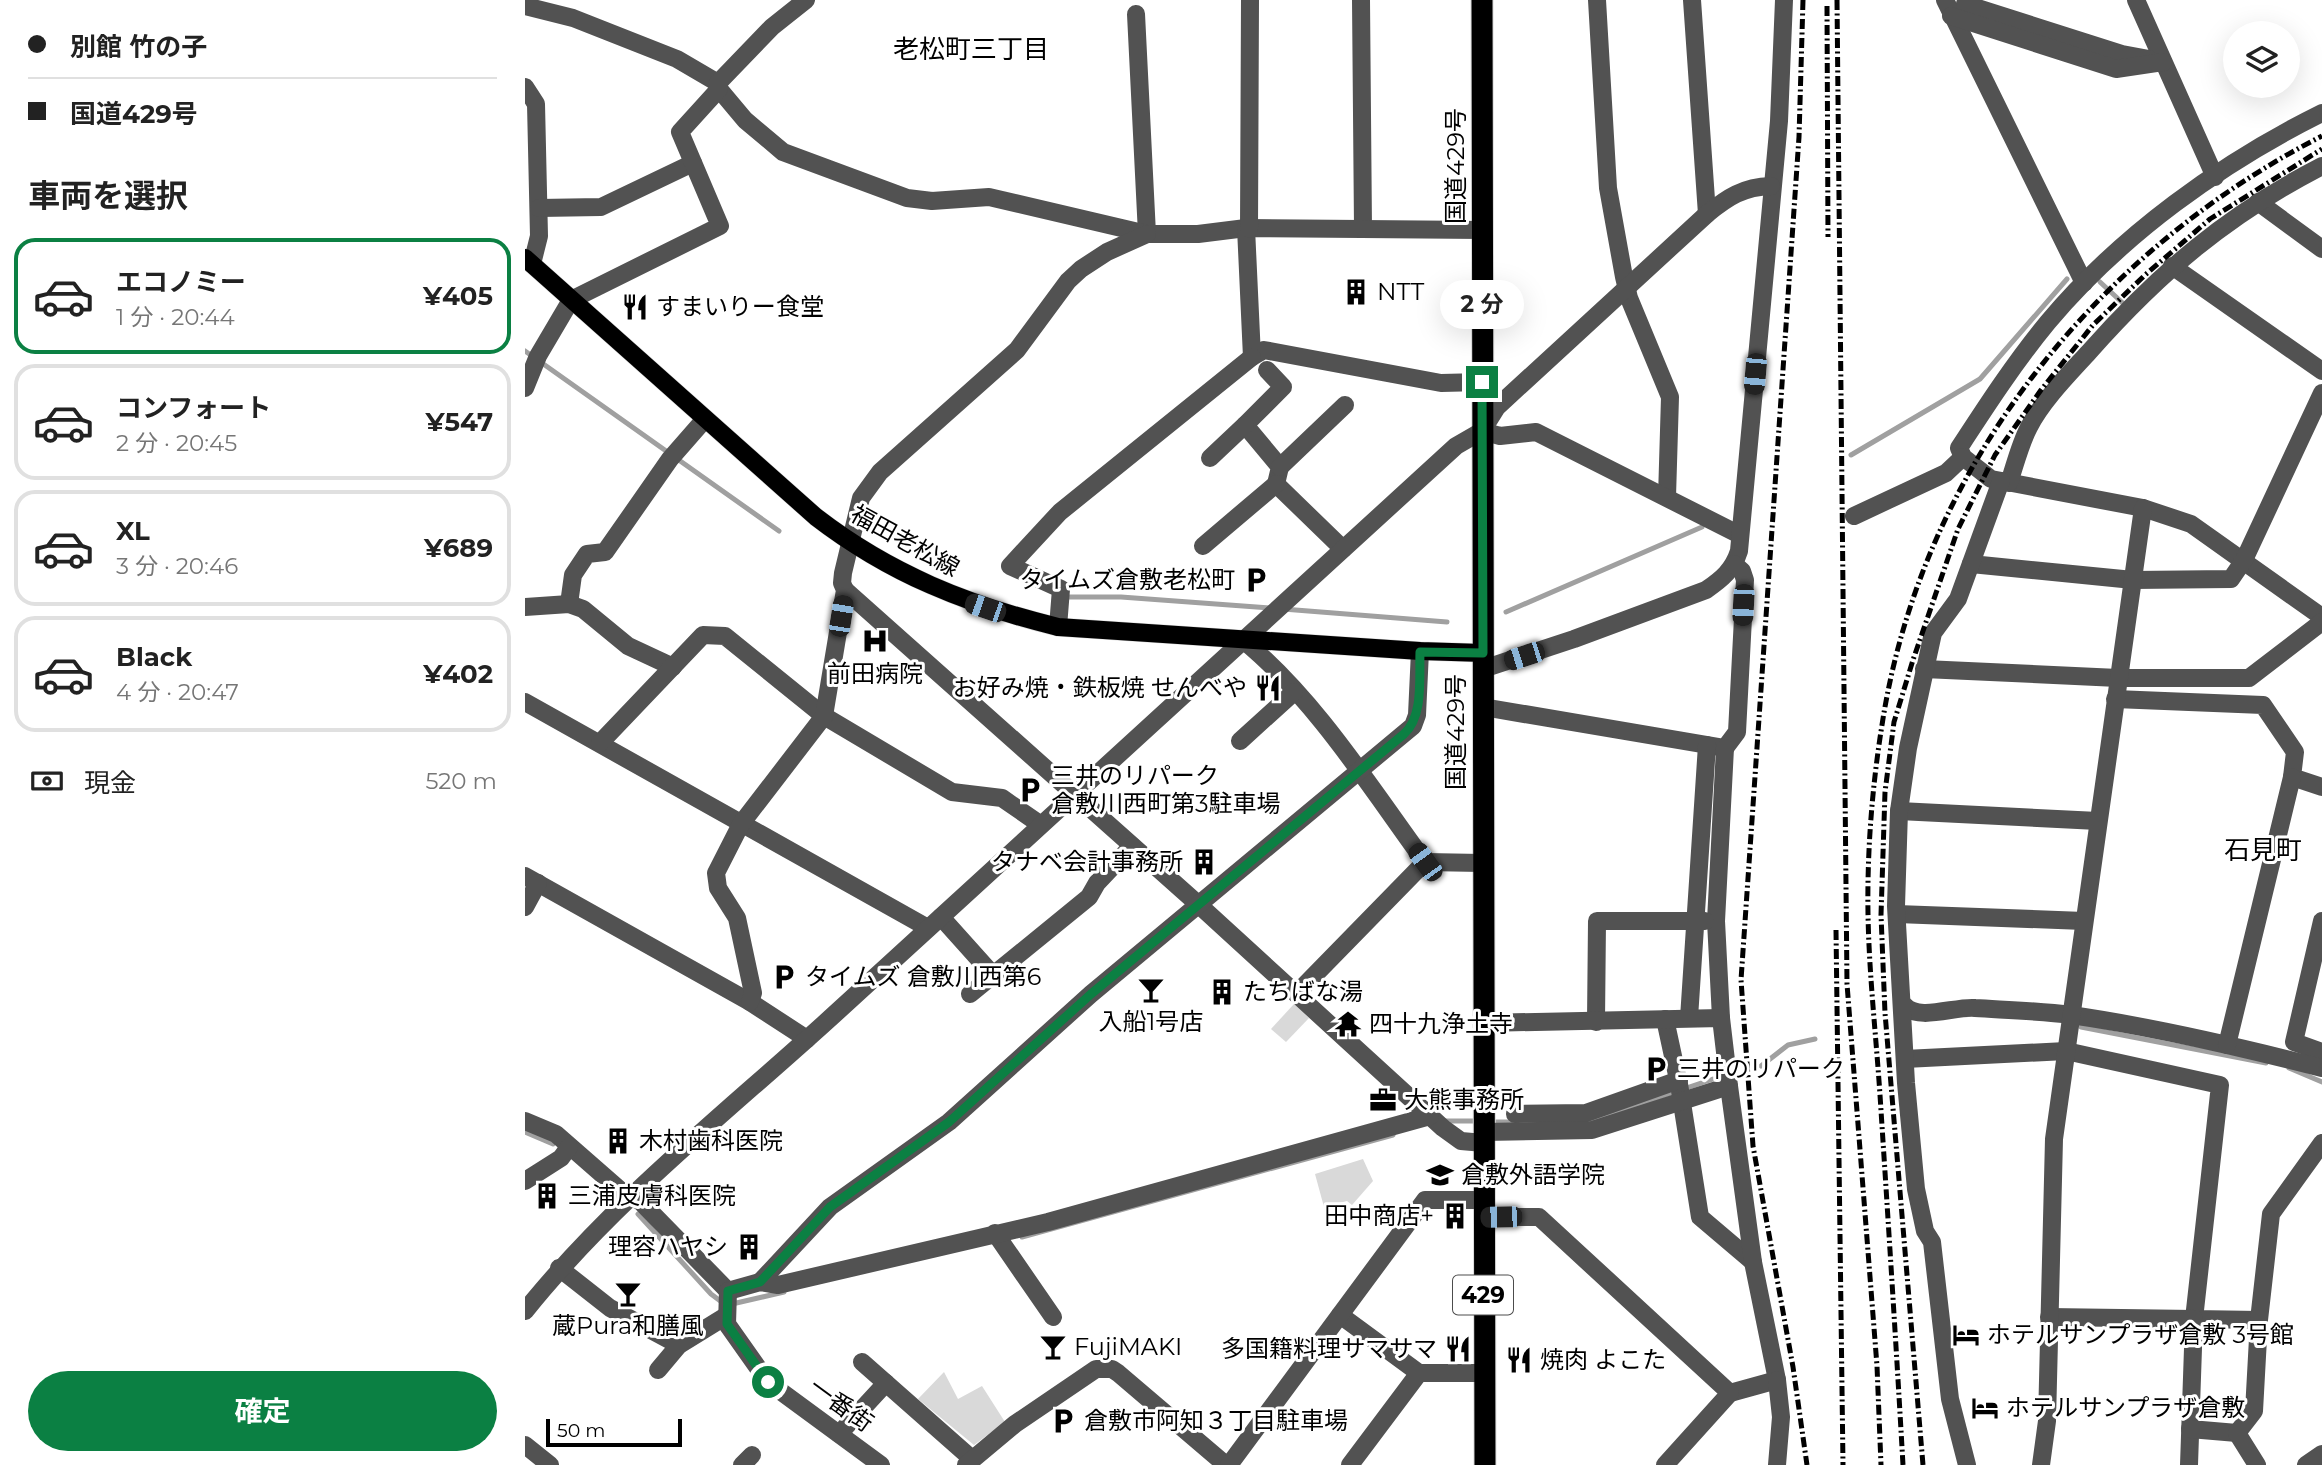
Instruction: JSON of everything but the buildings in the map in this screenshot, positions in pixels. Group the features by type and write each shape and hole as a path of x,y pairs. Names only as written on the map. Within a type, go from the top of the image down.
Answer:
{"highway":[{"name":"国道429号","path":"1482,0 1485,1465"}],"main road":[{"name":"福田老松線","path":"529,261 705,419 850,542 932,588 1000,613 1058,627 1420,652 1483,661"}],"street":[{"path":"525,388 536,360 571,300 720,226 680,132 772,27 806,0"},
{"path":"1250,0 1248,228 1252,357"},
{"path":"1361,0 1363,228"},
{"path":"1597,0 1608,188 1627,289 1670,397 1667,497"},
{"path":"1692,0 1707,215"},
{"path":"1483,661 1574,639 1706,590 1722,580 1734,564 1740,535 1779,121 1784,0"},
{"path":"2136,0 2215,177"},
{"path":"525,6 573,18 677,59 718,86 745,120 783,152 907,198 1002,199 1009,203 1147,234 1198,234 1248,228 1483,230"},
{"path":"1954,7 2122,54 2163,62"},
{"path":"1954,7 2084,283"},
{"path":"1136,14 1147,234"},
{"path":"525,87 536,104 539,208 539,236 529,261"},
{"path":"1924,669 2118,678 2249,678 2322,619 2191,524 2143,508 1991,479 1963,457 1959,448 1996,390 2048,322 2084,283 2148,224 2270,139 2322,113"},
{"path":"539,208 601,207 693,163"},
{"path":"1967,1465 1950,1399 1932,1242 1926,1231 1916,1189 1897,914 1899,811 1907,748 1933,633 1958,599 1971,564 1984,513 2005,482 2029,426 2067,376 2129,307 2189,250 2257,202 2322,166"},
{"path":"525,1311 559,1268 630,1195 807,1039 1456,446 1482,431 1497,407 1707,215 1731,195 1751,187 1772,186"},
{"path":"2257,202 2322,249"},
{"path":"1147,234 1107,251 1081,269 1068,281 1017,350 880,472 861,498 842,583 845,590 1297,993 1435,1121 1461,1141 1484,1129 1592,1130 1680,1089"},
{"path":"2172,267 2322,371"},
{"path":"1058,627 1061,589 1010,566 1060,512 1264,350 1441,383 1482,382"},
{"path":"1210,458 1283,387 1267,369"},
{"path":"1971,564 2133,580 2231,579 2244,560 2322,393"},
{"path":"1203,546 1278,476 1345,405"},
{"path":"569,604 573,575 587,554 605,552 674,455 705,419"},
{"path":"1245,425 1278,476 1343,549"},
{"path":"1482,431 1500,436 1536,432 1740,535"},
{"path":"1854,516 1945,473 1963,457"},
{"path":"2041,1465 2047,1422 2054,1139 2143,508"},
{"path":"1734,564 1745,580 1737,732 1725,748 1716,921 1721,1018 1729,1086 1753,1262 1777,1380 1781,1417 1777,1465"},
{"path":"750,1002 753,993 737,918 718,888 716,873 741,824 824,716 845,590"},
{"path":"525,607 569,604 583,609 628,646 673,667"},
{"path":"600,743 703,635 725,636 824,716 952,792 1002,798 1041,825"},
{"path":"1243,640 1269,661 1359,772 1425,862"},
{"path":"659,1370 679,1345 727,1303 760,1282 830,1207 949,1122 1091,994 1413,726 1417,715 1420,652"},
{"path":"1240,741 1294,692"},
{"path":"2115,699 2263,705 2295,752 2292,777 2227,1045"},
{"path":"525,702 741,824 934,922 993,975"},
{"path":"1483,707 1725,748"},
{"path":"1689,1018 1707,745"},
{"path":"2292,777 2322,787"},
{"path":"1899,811 2098,821"},
{"path":"970,994 1089,897 1097,883 1132,846"},
{"path":"1297,993 1425,862 1482,863"},
{"path":"525,907 531,880 750,1002 807,1039"},
{"path":"1897,914 2084,920"},
{"path":"2322,920 2294,1042 2322,1052"},
{"path":"1597,1022 1597,921 1716,921"},
{"path":"1904,1005 1908,1011 1920,1013 1959,1007 2070,1015 2227,1045 2322,1068"},
{"path":"1484,1023 1721,1018"},
{"path":"1665,1019 1680,1089 1700,1217 1753,1262"},
{"path":"1905,1059 2066,1051 2220,1084 2195,1319 2189,1465"},
{"path":"1515,1114 1586,1113 1680,1089 1729,1086"},
{"name":"一番街","path":"525,1121 556,1134 641,1202 727,1303 727,1324 768,1382 881,1465"},
{"path":"760,1282 778,1284 999,1239 1221,1182 1435,1121"},
{"path":"2237,1433 2254,1411 2259,1320 2271,1214 2322,1143"},
{"path":"525,1181 561,1158 569,1147"},
{"path":"862,1362 969,1462 1016,1424 1096,1369 1104,1368 1118,1373 1227,1465 1425,1200 1539,1217 1730,1393"},
{"path":"999,1239 1053,1317"},
{"path":"559,1268 610,1308 679,1345"},
{"path":"1340,1315 1419,1373 1483,1373"},
{"path":"2049,1317 2259,1320"},
{"path":"1350,1465 1419,1373"},
{"path":"1665,1465 1730,1393 1777,1380"},
{"path":"839,1434 886,1383"},
{"path":"2190,1429 2237,1433"},
{"path":"2237,1433 2257,1465"},
{"path":"525,1445 550,1465"},
{"path":"2306,1465 2322,1454"}],"shaded area":[{"path":"1294,1004 1309,1018 1286,1042 1271,1029"},
{"path":"1363,1159 1373,1181 1352,1205 1347,1201 1324,1207 1315,1174"},
{"path":"944,1372 958,1399 982,1386 1005,1422 974,1445 918,1399"}],"waterway":[{"path":"1851,455 1980,379 2067,279"},
{"path":"2100,282 2127,307"},
{"path":"525,351 779,531"},
{"path":"1506,612 1702,527"},
{"path":"1069,597 1121,597 1270,608"},
{"path":"1283,609 1447,622"},
{"path":"2081,1027 2266,1063"},
{"path":"1761,1066 1788,1045 1815,1039"},
{"path":"2289,1068 2322,1082"},
{"path":"1583,1123 1713,1079"},
{"path":"1443,1121 1479,1121"},
{"path":"1489,1122 1517,1122"},
{"path":"525,1132 553,1144"},
{"path":"1022,1237 1393,1135"},
{"path":"638,1214 711,1294 723,1303"},
{"path":"732,1304 784,1292"}],"railway":[{"path":"1803,0 1799,137 1741,980 1753,1146 1793,1367 1807,1465"},
{"path":"1837,0 1847,984 1877,1366 1881,1465"},
{"path":"1827,6 1828,237"},
{"path":"1903,1465 1868,914 1868,867 1878,748 1903,631 1935,541 1979,457 2031,378 2093,306 2163,241 2240,184 2322,136"},
{"path":"1923,1465 1885,1013 1881,915 1885,792 1894,722 1958,529 1995,455 2041,390 2093,325 2145,275 2210,219 2322,149"},
{"path":"1836,930 1843,1465"}],"place":[{"name":"NTT","path":"1356,292"},
{"name":"すまいりー食堂","path":"635,307"},
{"name":"タイムズ倉敷老松町","path":"1256,580"},
{"name":"前田病院","path":"875,641"},
{"name":"お好み焼・鉄板焼 せんべや","path":"1268,688"},
{"name":"三井のリパーク 倉敷川西町第3駐車場","path":"1030,790"},
{"name":"タナベ会計事務所","path":"1204,862"},
{"name":"タイムズ 倉敷川西第6","path":"784,977"},
{"name":"入船1号店","path":"1151,990"},
{"name":"たちばな湯","path":"1222,992"},
{"name":"四十九浄土寺","path":"1348,1024"},
{"name":"三井のリパーク","path":"1656,1069"},
{"name":"大熊事務所","path":"1383,1100"},
{"name":"木村歯科医院","path":"618,1141"},
{"name":"倉敷外語学院","path":"1440,1175"},
{"name":"三浦皮膚科医院","path":"547,1196"},
{"name":"田中商店+","path":"1455,1216"},
{"name":"理容ハヤシ","path":"749,1247"},
{"name":"蔵Pura和膳風","path":"628,1294"},
{"name":"ホテルサンプラザ倉敷 3号館","path":"1966,1335"},
{"name":"FujiMAKI","path":"1053,1347"},
{"name":"多国籍料理サマサマ","path":"1458,1349"},
{"name":"焼肉 よこた","path":"1519,1360"},
{"name":"ホテルサンプラザ倉敷","path":"1985,1408"},
{"name":"倉敷市阿知３丁目駐車場","path":"1063,1421"}],"district":[{"name":"老松町三丁目","path":"971,49"},
{"name":"石見町","path":"2263,850"}],"route":[{"path":"768,1382 727,1324 728,1291 741,1290 760,1282 830,1207 949,1122 1091,994 1413,726 1417,715 1420,652 1483,653 1482,382"}]}
